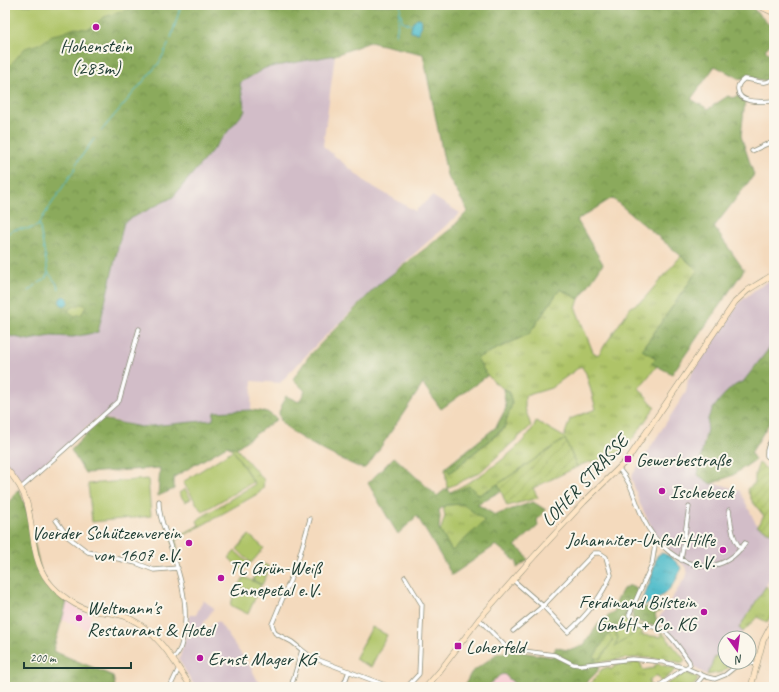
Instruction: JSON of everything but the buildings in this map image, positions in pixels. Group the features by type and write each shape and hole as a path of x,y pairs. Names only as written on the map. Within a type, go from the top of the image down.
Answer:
{"main road":[{"path":"757,5 774,13"},
{"name":"LOHER STRASSE","path":"426,687 479,618 580,506 619,469 638,446 735,302 748,290 774,274"},
{"path":"5,467 21,488 28,508 37,558 43,572 52,585 67,598 84,608 119,615 133,620 149,631 165,648 190,687"},
{"path":"757,664 763,642 774,620"},
{"path":"751,687 755,670"}],"street":[{"path":"774,77 770,81 766,82 744,79 739,84 738,90 741,97 747,100 774,101"},
{"path":"752,151 767,144 774,143"},
{"path":"21,488 120,401 139,330"},
{"path":"774,436 766,451 767,456 774,460"},
{"path":"619,469 628,480 643,519 656,539 681,560 693,565 716,565 729,560 745,543"},
{"path":"159,501 160,514 178,568 183,591 186,620 182,643 178,654 173,659"},
{"path":"681,560 689,507"},
{"path":"729,510 736,544 741,549"},
{"path":"310,519 298,561 272,626 275,633 292,642 311,658 390,687"},
{"path":"56,520 68,537 88,552 136,563 154,570 178,568"},
{"path":"656,539 652,564 630,615 634,621 661,630 671,639 689,661 690,665 657,687"},
{"path":"513,580 543,606 568,632 592,607 606,588 611,575 606,557 600,553 594,553 543,606 513,631"},
{"path":"405,577 422,605 419,674 407,687"},
{"path":"479,618 504,647 511,650 555,655 573,664 580,665 632,659 663,662 686,668 703,676 715,679 722,677 731,670"},
{"path":"291,687 302,650"},
{"path":"170,687 179,668"},
{"path":"343,687 349,671"},
{"path":"694,687 703,676"}],"shaded area":[{"path":"335,55 323,146 367,183 415,211 432,196 460,213 367,296 317,344 280,383 252,381 251,410 215,412 213,420 141,427 99,417 22,483 5,465 5,335 29,340 52,336 73,337 98,332 124,222 156,206 240,83 265,68"},
{"path":"774,278 774,342 743,382 715,408 708,417 708,427 703,442 711,484 723,485 740,491 757,526 774,534 774,573 739,628 741,630 717,630 717,655 707,675 698,670 661,625 659,618 687,575 687,569 654,532 640,504 631,477 686,392 688,380 703,355 740,302 756,289"},
{"path":"203,600 214,608 201,627 206,630 218,621 251,668 261,687 195,687 179,660 187,632 189,615 196,615"},
{"path":"67,602 80,610 91,614 89,630 62,620"},
{"path":"504,674 518,687 487,687 500,675"}],"green space":[{"path":"5,5 750,5 774,30 774,44 772,42 765,50 774,58 772,77 769,80 754,78 740,79 715,66 691,99 708,109 728,96 732,98 738,96 745,100 741,136 754,175 714,227 744,270 672,374 651,363 656,358 642,350 698,270 612,198 577,220 603,264 579,299 560,289 529,334 477,358 487,376 441,409 423,384 372,460 365,468 361,468 318,448 295,434 281,421 279,412 286,396 299,402 305,391 293,379 309,356 378,285 452,228 468,211 447,175 423,54 370,42 335,55 265,68 240,83 245,111 173,197 124,222 98,332 73,337 51,336 29,340 5,335"},
{"path":"5,5 142,5 104,17 89,29 75,28 52,35 42,43 25,48 5,71"},
{"path":"681,256 698,270 642,350 656,358 652,363 657,366 639,388 655,407 628,444 615,455 607,459 585,463 577,467 565,439 479,495 451,493 450,492 486,472 511,452 531,431 536,421 564,437 570,419 596,409 586,373 581,366 551,388 525,396 525,408 531,426 479,473 447,488 445,468 450,472 504,429 509,391 498,385 490,378 476,358 529,334 560,289 579,299 576,309 593,352 598,355 631,307 643,300"},
{"path":"82,304 86,306 82,314 73,316 68,310 76,305"},
{"path":"774,342 774,415 751,453 755,460 733,475 711,484 698,475 709,416 715,406 728,391 743,382"},
{"path":"503,389 509,391 512,404 504,428 450,473 445,468 496,427 506,408"},
{"path":"251,410 267,412 277,419 236,448 227,446 174,477 174,489 158,496 160,468 85,473 71,450 101,419 141,427 213,420 214,412"},
{"path":"565,439 577,467 533,488 538,498 507,506 498,484"},
{"path":"227,446 236,448 264,480 263,488 259,493 176,540 178,552 176,553 172,540 199,525 197,521 200,518 255,484 233,450"},
{"path":"233,450 253,482 202,512 183,482"},
{"path":"394,457 437,496 447,488 451,493 469,486 479,495 498,484 501,491 477,504 495,515 533,502 546,510 537,520 538,526 515,546 524,553 528,560 517,568 517,562 496,545 452,575 417,516 398,534 368,483","holes":["463,504 485,521 452,551 439,529 439,510 446,505"]},
{"path":"759,463 774,475 774,534 757,526 764,516 752,501 747,489 755,483 755,474"},
{"path":"148,479 151,516 92,522 88,484"},
{"path":"19,489 28,514 41,573 50,588 67,602 53,651 113,676 115,687 5,687 5,507"},
{"path":"185,489 191,499 185,502 179,493"},
{"path":"463,504 485,521 452,551 440,532 445,516 443,507 446,505"},
{"path":"249,535 264,548 251,563 237,549"},
{"path":"235,551 250,564 243,571 229,558"},
{"path":"261,563 270,567 262,585 253,580"},
{"path":"244,577 261,585 257,594 239,586"},
{"path":"628,586 633,586 640,591 639,594 615,631 608,634 594,657 599,667 597,672 582,687 518,687 504,674 500,675 487,687 464,687 471,673 498,653 514,651 552,657 556,647 569,650 576,649 581,645 583,646 599,623 615,611 617,600 623,589"},
{"path":"766,586 774,593 774,610 767,622 757,617 745,630 741,630 739,628"},
{"path":"238,587 256,596 248,614 230,605"},
{"path":"659,605 660,611 655,614 658,627 639,622 633,618 632,613 635,606 645,608"},
{"path":"627,614 636,624 644,626 615,647 618,638 616,631 617,625"},
{"path":"372,627 387,635 371,667 355,659"},
{"path":"642,628 642,635 661,637 661,631 685,660 682,663 671,660 639,658 618,659 596,663 594,657 601,659 612,640 608,634 615,631 618,638 615,646"},
{"path":"608,634 613,640 600,659 594,657"},
{"path":"717,655 717,670 725,670 723,672 707,675"},
{"path":"640,662 643,670 654,668 657,664 675,668 676,670 661,682 657,675 649,681 650,687 588,687 602,669 609,667 610,670 617,665"},
{"path":"686,672 698,678 696,683 691,687 663,687"}],"water":[{"path":"417,18 420,18 422,25 418,33 411,32 412,24"},
{"path":"62,297 66,297 68,301 66,305 62,305 60,303 60,299"},
{"path":"661,553 672,558 681,568 675,581 666,592 656,600 643,606 640,604 650,582 657,556"}],"waterway":[{"path":"171,38 181,5"},
{"path":"396,35 401,5"},
{"path":"401,13 402,21 412,25"},
{"path":"101,131 159,63 169,43"},
{"path":"76,164 94,139"},
{"path":"59,289 48,272 39,223 76,167"},
{"path":"5,235 10,231 34,228 39,225"},
{"path":"39,283 45,279 48,273"},
{"path":"29,291 36,285"}],"place":[{"name":"Hohenstein (283m)","path":"96,27"},
{"name":"Gewerbestraße","path":"628,459"},
{"name":"Ischebeck","path":"662,491"},
{"name":"Voerder Schützenverein von 1607 e.V.","path":"189,543"},
{"name":"Johanniter-Unfall-Hilfe e.V.","path":"723,550"},
{"name":"TC Grün-Weiß Ennepetal e.V.","path":"221,578"},
{"name":"Ferdinand Bilstein GmbH + Co. KG","path":"704,612"},
{"name":"Weltmann's Restaurant & Hotel","path":"79,618"},
{"name":"Loherfeld","path":"458,646"},
{"name":"Ernst Mager KG","path":"200,658"}]}
